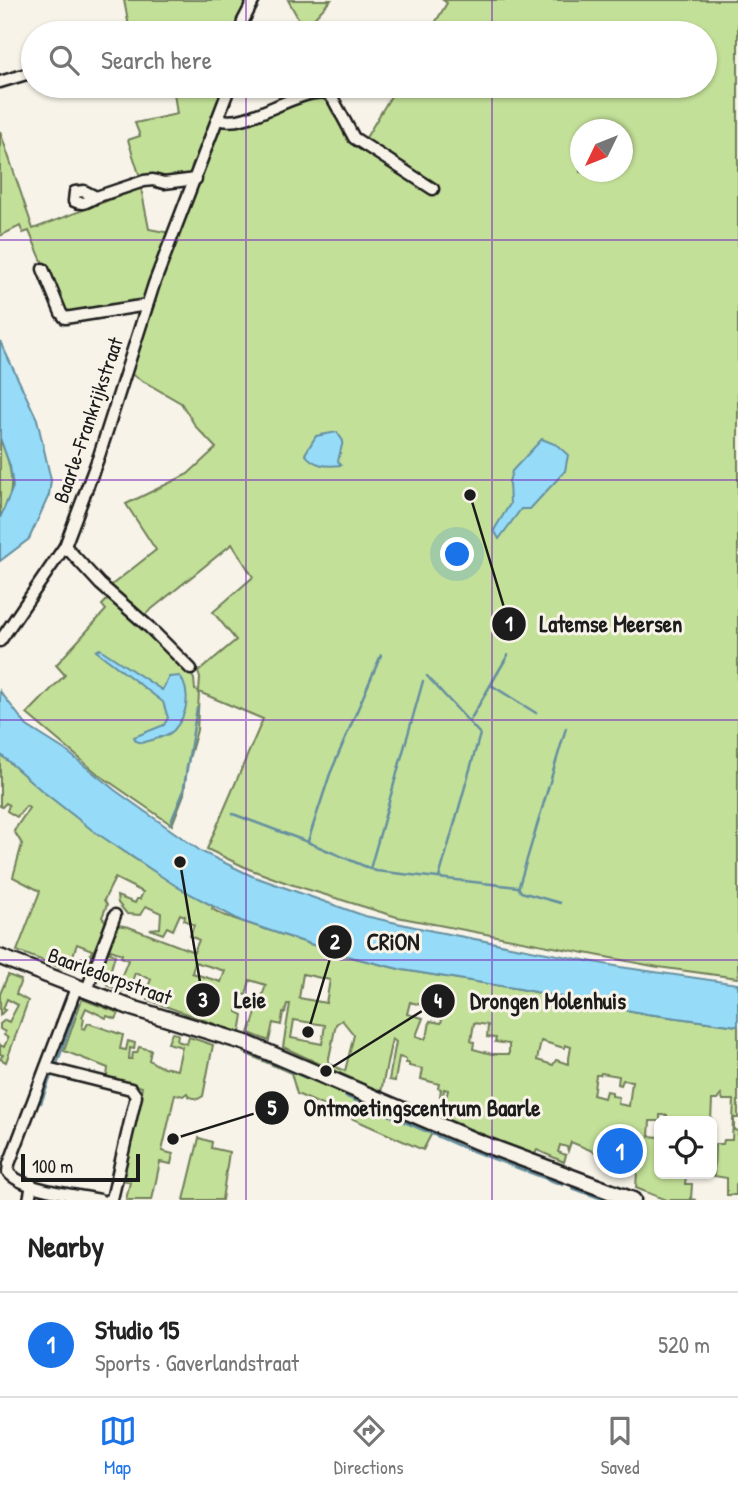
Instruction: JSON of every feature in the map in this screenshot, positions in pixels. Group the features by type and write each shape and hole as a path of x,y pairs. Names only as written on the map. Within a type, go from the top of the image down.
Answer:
{"main road":[{"name":"Baarledorpstraat","path":"0,957 132,1009 246,1043 478,1142 633,1200"}],"street":[{"path":"243,21 254,0"},
{"path":"0,82 21,76"},
{"name":"Baarle-Frankrijkstraat","path":"0,641 65,546 101,448 147,305 226,98"},
{"path":"218,119 234,121 298,98"},
{"path":"332,98 354,138 433,189"},
{"path":"96,197 144,181 164,183 196,179"},
{"name":"Baarle-Frankrijkstraat","path":"43,269 65,318 147,305"},
{"path":"65,546 94,578 191,669"},
{"path":"100,1200 32,1185 13,1178 8,1172 47,1068 115,915"},
{"path":"47,1068 131,1089 136,1096 112,1199 108,1200"},
{"path":"29,1200 32,1185"}],"green space":[{"path":"124,0 248,0 238,21 128,21"},
{"path":"288,0 331,0 312,21 300,21"},
{"path":"443,0 738,0 738,978 658,967 397,917 290,884 249,869 207,849 263,719 199,692 197,730 187,766 184,794 172,825 98,774 27,714 65,675 56,665 106,610 102,605 109,598 188,669 194,679 195,690 199,691 198,672 236,640 213,612 253,577 232,544 142,617 109,587 156,550 126,504 188,474 216,448 196,427 181,403 129,373 149,305 220,120 285,98 335,98 352,130 364,141 390,98 717,98 717,21 436,21 447,3"},
{"path":"175,98 222,98 194,173 174,178 140,177 128,140 140,136 135,123 177,114"},
{"path":"0,131 33,229 141,188 149,229 170,233 143,302 67,313 60,303 29,231 23,233 20,226 0,236"},
{"path":"0,438 8,459 11,488 6,508 0,518"},
{"path":"0,754 50,797 102,836 223,915 343,955 403,970 647,1014 738,1026 738,1118 734,1118 734,1130 738,1131 736,1195 727,1195 727,1178 717,1176 717,1144 732,1140 734,1100 723,1100 721,1095 717,1100 712,1100 711,1116 660,1115 654,1116 654,1121 650,1121 649,1136 654,1136 654,1179 686,1179 685,1184 692,1184 691,1199 696,1200 666,1200 636,1188 637,1172 628,1170 629,1161 620,1157 624,1138 605,1131 597,1153 571,1142 568,1151 567,1147 560,1145 558,1152 566,1155 564,1162 537,1150 534,1156 442,1117 448,1090 444,1089 443,1096 440,1096 439,1084 421,1079 423,1069 409,1066 406,1059 399,1057 395,1081 389,1080 396,1042 392,1039 381,1092 283,1047 290,1004 287,1004 283,1013 281,1025 273,1023 269,1041 249,1033 266,985 250,980 246,995 242,994 237,1012 243,1015 240,1033 148,1000 151,993 147,990 151,979 135,973 131,984 127,983 123,991 108,986 100,973 118,925 194,952 199,940 190,936 194,925 184,920 185,916 180,914 173,930 167,927 163,934 150,929 160,928 161,913 146,906 140,915 127,914 118,903 117,896 135,903 143,892 115,878 104,900 107,905 102,917 106,922 87,967 82,965 88,960 92,950 77,944 71,961 65,959 62,968 17,951 40,891 13,877 22,844 14,831 29,808 26,806 17,817 7,811 9,805 6,803 2,807","holes":["111,950 122,954 121,957 128,960 120,980 109,976 115,955 110,953","195,962 225,971 221,982 192,973","303,974 330,980 326,1003 299,998","410,1002 444,1011 441,1023 430,1021 425,1039 416,1036 423,1018 407,1014","294,1020 325,1025 322,1044 291,1038","342,1020 354,1035 345,1071 328,1063 336,1024","474,1023 488,1025 487,1037 496,1038 495,1042 509,1044 509,1054 492,1054 473,1049 474,1042 471,1041","541,1041 564,1048 565,1045 571,1047 568,1064 556,1060 553,1065 537,1060","601,1073 619,1076 618,1084 621,1085 623,1080 632,1081 629,1106 618,1104 619,1097 612,1096 612,1092 606,1091 604,1098 593,1095 596,1075"]},
{"path":"8,975 21,980 16,994 28,1001 6,1062 0,1059 3,1055 0,1054 0,1045 4,1047 8,1038 0,1029 0,1024 5,1020 9,1022 18,1005 7,999 3,1009 5,1010 0,1015 0,994"},
{"path":"82,999 119,1013 116,1019 106,1018 86,1008 82,1017 82,1028 85,1029 88,1023 123,1035 120,1049 126,1050 128,1041 135,1043 134,1049 130,1048 129,1059 132,1059 133,1053 137,1053 139,1047 151,1050 149,1060 159,1066 177,1070 182,1047 168,1043 172,1033 178,1034 177,1041 187,1044 189,1037 213,1045 203,1096 198,1099 189,1097 187,1093 183,1096 175,1094 162,1151 173,1154 171,1164 160,1162 152,1200 126,1200 130,1182 123,1180 142,1087 107,1077 108,1068 64,1051"},
{"path":"249,1051 432,1133 423,1150 297,1094 291,1073 247,1054"},
{"path":"199,1138 212,1142 211,1148 229,1152 222,1200 184,1200"}],"water":[{"path":"0,341 37,419 51,480 49,495 29,539 0,561 0,518 13,487 10,466 0,438"},
{"path":"337,432 343,441 338,461 341,465 321,465 305,454 316,436"},
{"path":"542,439 557,445 568,455 565,471 530,509 521,509 499,539 494,530 510,504 509,482 512,471"},
{"path":"100,649 162,690 169,677 180,676 186,689 185,710 179,724 171,732 142,743 136,741 134,737 164,725 168,718 163,702 96,651"},
{"path":"0,691 27,726 65,750 116,791 202,852 252,876 365,916 620,967 738,984 738,1026 647,1014 403,970 343,955 241,921 179,888 92,830 0,754"}],"waterway":[{"path":"308,841 330,774 381,655"},
{"path":"469,722 508,655"},
{"path":"427,676 480,734 439,878"},
{"path":"370,869 423,681"},
{"path":"491,685 536,713"},
{"path":"170,824 183,793 197,708"},
{"path":"519,886 566,728"},
{"path":"233,814 376,871 518,887 521,892 560,903"},
{"path":"33,1087 65,1000"},
{"path":"61,1067 57,1064 78,1003"},
{"path":"250,1054 309,1079"},
{"path":"41,1103 51,1076"},
{"path":"345,1096 462,1147 563,1185"},
{"path":"572,1188 605,1200"}],"place":[{"name":"Latemse Meersen","path":"470,495"},
{"name":"Leie","path":"180,862"},
{"name":"CRiON","path":"308,1032"},
{"name":"Drongen Molenhuis","path":"326,1071"},
{"name":"Ontmoetingscentrum Baarle","path":"173,1139"},
{"name":"Studio 15","path":"620,1151"}]}
